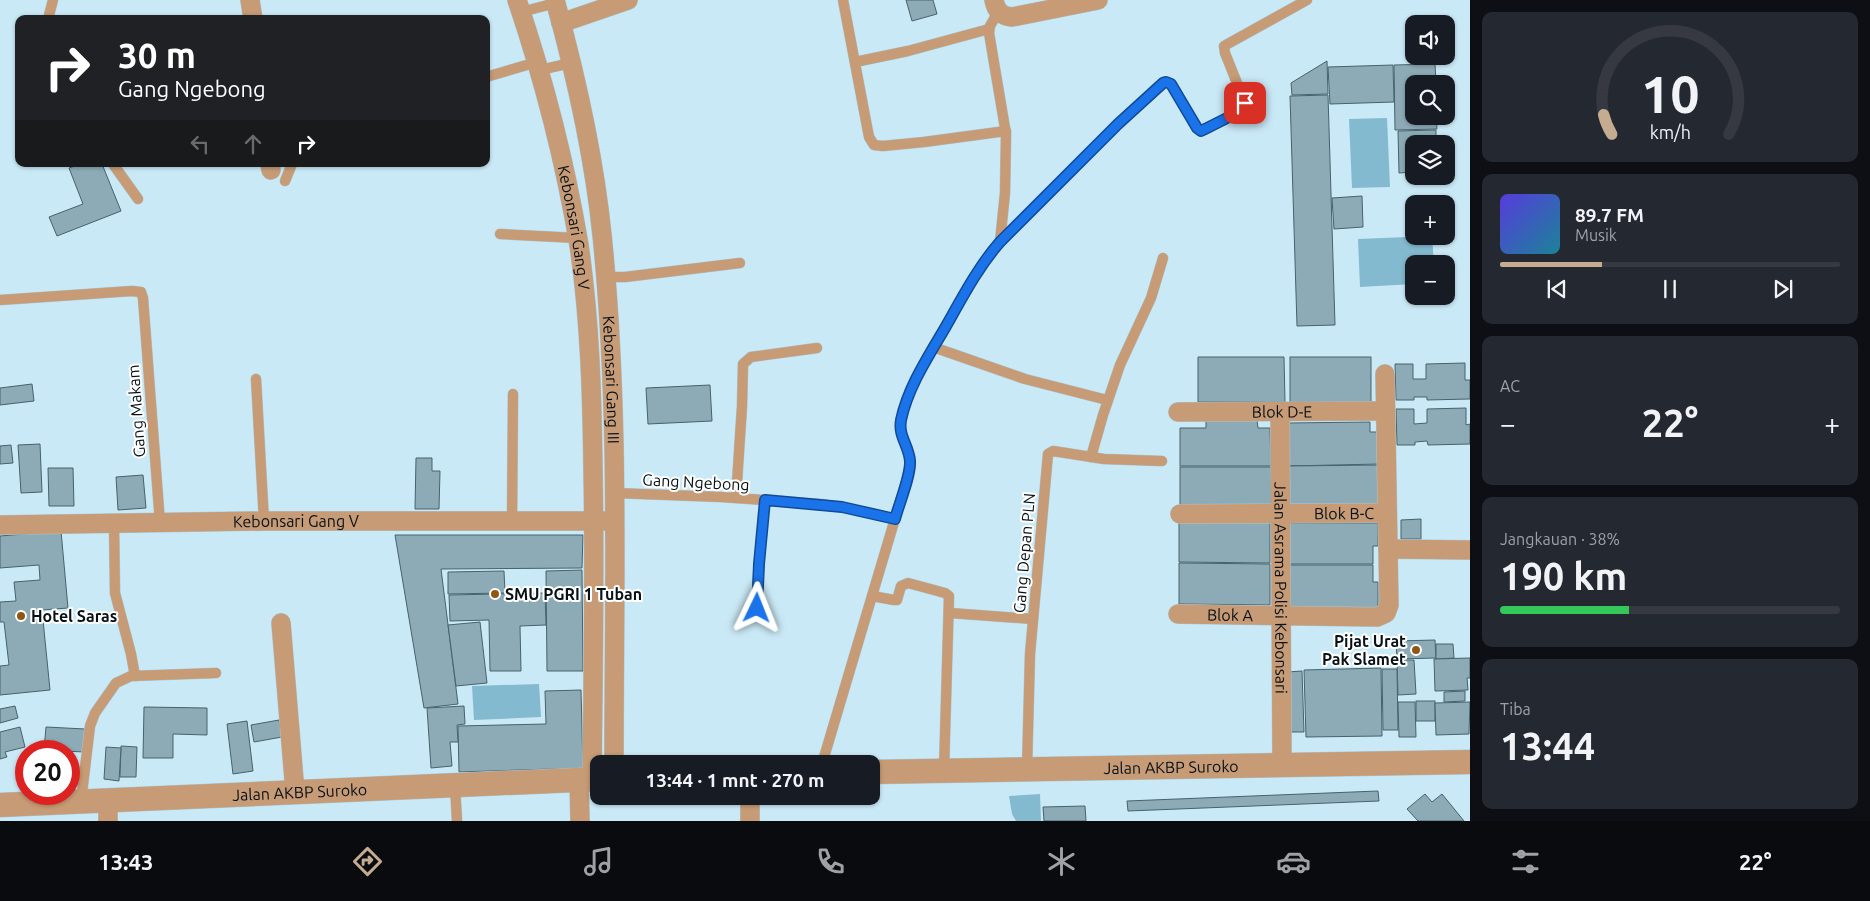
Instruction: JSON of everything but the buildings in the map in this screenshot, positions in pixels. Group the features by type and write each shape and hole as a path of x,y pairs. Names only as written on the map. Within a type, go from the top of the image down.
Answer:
{"street":[{"path":"250,0 252,15"},
{"path":"561,23 628,0"},
{"path":"996,6 1006,16 1012,17 1098,0"},
{"name":"Kebonsari Gang III","path":"556,2 571,63 593,176 588,243 605,277 612,391 614,493 614,755"},
{"name":"Kebonsari Gang V","path":"519,6 538,66 565,170 588,243 594,521 591,755"},
{"path":"1386,374 1388,549 1470,550"},
{"name":"Blok D-E","path":"1178,412 1386,411"},
{"name":"Jalan Asrama Polisi Kebonsari","path":"1280,412 1282,765"},
{"name":"Blok B-C","path":"1180,514 1387,513"},
{"name":"Kebonsari Gang V","path":"0,525 264,521 614,521"},
{"name":"Blok A","path":"1178,614 1373,617 1384,614 1388,608 1388,549"},
{"path":"281,623 295,792"},
{"name":"Jalan AKBP Suroko","path":"880,772 1470,762"},
{"name":"Kebonsari Gang V","path":"580,821 590,779"},
{"name":"Jalan AKBP Suroko","path":"0,805 81,802 108,811 295,792 590,779"},
{"path":"750,805 750,821"}],"lane":[{"path":"49,15 52,0"},
{"path":"843,0 869,137 872,143 876,146 924,142 1006,131"},
{"path":"825,755 908,475 910,461 901,436 901,420 912,390 933,347 984,263 1000,242 1118,124 1164,82 1171,84 1199,130 1205,130 1244,109 1246,105 1225,53 1224,46 1307,0"},
{"path":"519,6 556,2"},
{"path":"996,6 990,29 1006,131 1005,184 1000,242"},
{"path":"855,62 908,51 990,29"},
{"path":"490,76 538,66 571,63"},
{"path":"115,167 138,199"},
{"path":"500,234 588,243"},
{"path":"1091,457 1107,400 1120,365 1151,298 1163,258"},
{"path":"605,277 625,277 740,263"},
{"name":"Gang Makam","path":"0,300 137,290 141,292 143,298 160,523"},
{"path":"933,347 1025,378 1107,400"},
{"path":"736,498 743,364 751,357 817,348"},
{"path":"256,379 264,521"},
{"path":"512,521 514,394"},
{"name":"Gang Depan PLN","path":"1027,769 1028,700 1033,619 1048,454 1052,451 1091,457 1162,461"},
{"name":"Gang Ngebong","path":"614,493 736,498 842,507 895,519"},
{"path":"757,608 759,556 765,500"},
{"path":"114,524 116,593 135,676"},
{"path":"872,596 897,600 902,586 908,583 947,594 950,599 944,771"},
{"path":"950,613 1033,619"},
{"path":"81,802 92,718 116,683 135,676 216,673"},
{"path":"593,679 614,679"},
{"path":"455,785 457,821"}],"shaded area":[{"path":"1387,118 1390,187 1352,188 1349,119"},
{"path":"1405,237 1405,245 1433,245 1433,255 1405,255 1405,284 1360,287 1358,239"},
{"path":"539,684 541,717 474,720 472,686"},
{"path":"1040,794 1041,821 1016,821 1012,814 1009,796"}],"place":[{"name":"SMU PGRI 1 Tuban","path":"495,594"},
{"name":"Hotel Saras","path":"21,616"},
{"name":"Pijat Urat Pak Slamet","path":"1416,650"}],"route":[{"path":"757,608 761,533 765,500 842,507 895,519 910,467 909,456 901,436 902,416 928,357 967,289 1000,242 1118,124 1163,83 1171,84 1197,128 1201,131 1243,110 1246,105 1245,103"}]}
